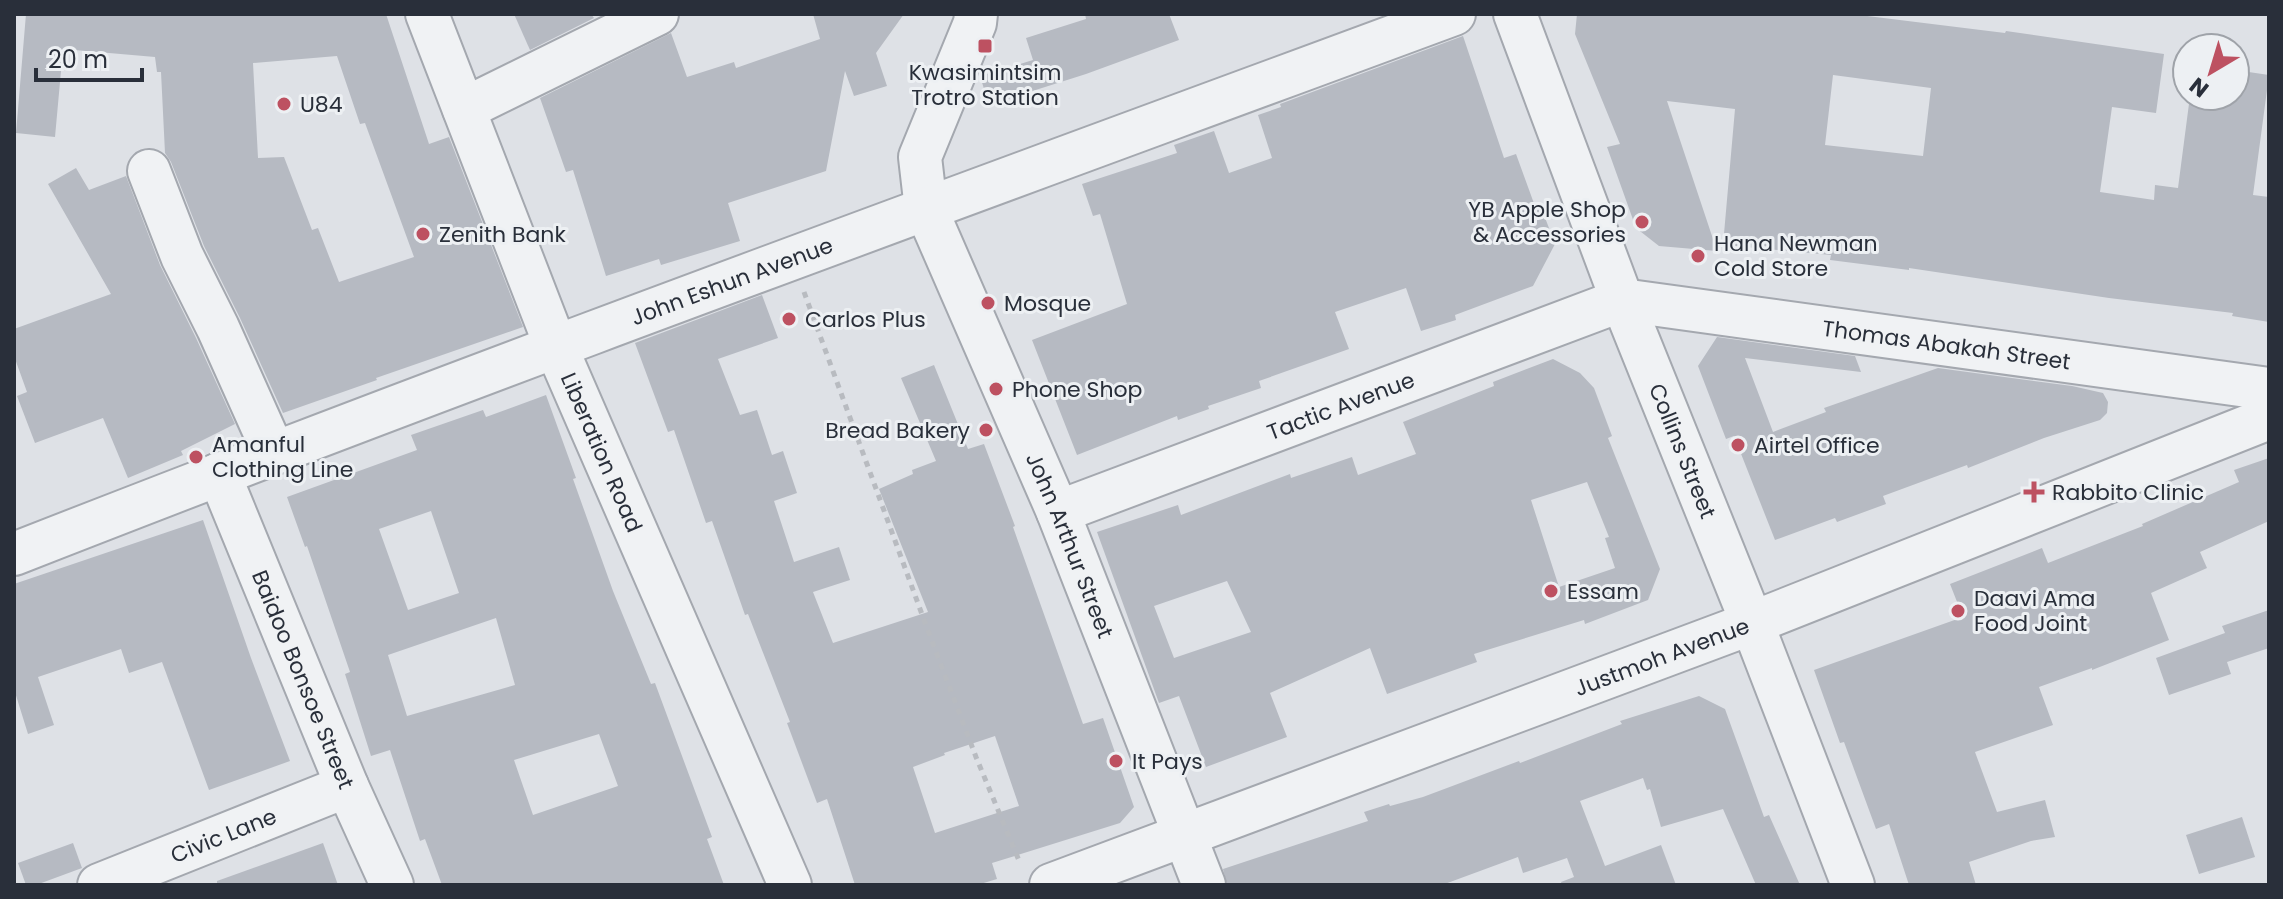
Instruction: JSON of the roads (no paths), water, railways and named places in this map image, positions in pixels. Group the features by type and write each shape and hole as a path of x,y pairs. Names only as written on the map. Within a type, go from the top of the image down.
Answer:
{"street":[{"name":"Liberation Road","path":"427,14 556,347 790,885"},
{"path":"464,109 657,14"},
{"name":"John Arthur Street","path":"976,14 920,157 926,209 1058,512 1204,885"},
{"name":"John Eshun Avenue","path":"14,554 788,259 1454,14"},
{"name":"Collins Street","path":"1515,14 1622,300 1853,885"},
{"path":"149,171 182,256 274,453"},
{"name":"Thomas Abakah Street","path":"1622,300 2269,389"},
{"name":"Tactic Avenue","path":"1058,512 1622,300"},
{"name":"Justmoh Avenue","path":"1037,878 1185,836 1752,623 2269,418"},
{"name":"Baidoo Bonsoe Street","path":"219,474 347,786 392,885"},
{"name":"Civic Lane","path":"99,885 347,786"}],"place":[{"name":"Kwasimintsim Trotro Station","path":"985,46"},
{"name":"U84","path":"284,104"},
{"name":"YB Apple Shop & Accessories","path":"1642,222"},
{"name":"Zenith Bank","path":"423,234"},
{"name":"Hana Newman Cold Store","path":"1698,256"},
{"name":"Mosque","path":"988,303"},
{"name":"Carlos Plus","path":"789,319"},
{"name":"Phone Shop","path":"996,389"},
{"name":"Bread Bakery","path":"986,430"},
{"name":"Airtel Office","path":"1738,445"},
{"name":"Amanful Clothing Line","path":"196,457"},
{"name":"Rabbito Clinic","path":"2034,492"},
{"name":"Essam","path":"1551,591"},
{"name":"Daavi Ama Food Joint","path":"1958,611"},
{"name":"It Pays","path":"1116,761"}]}
